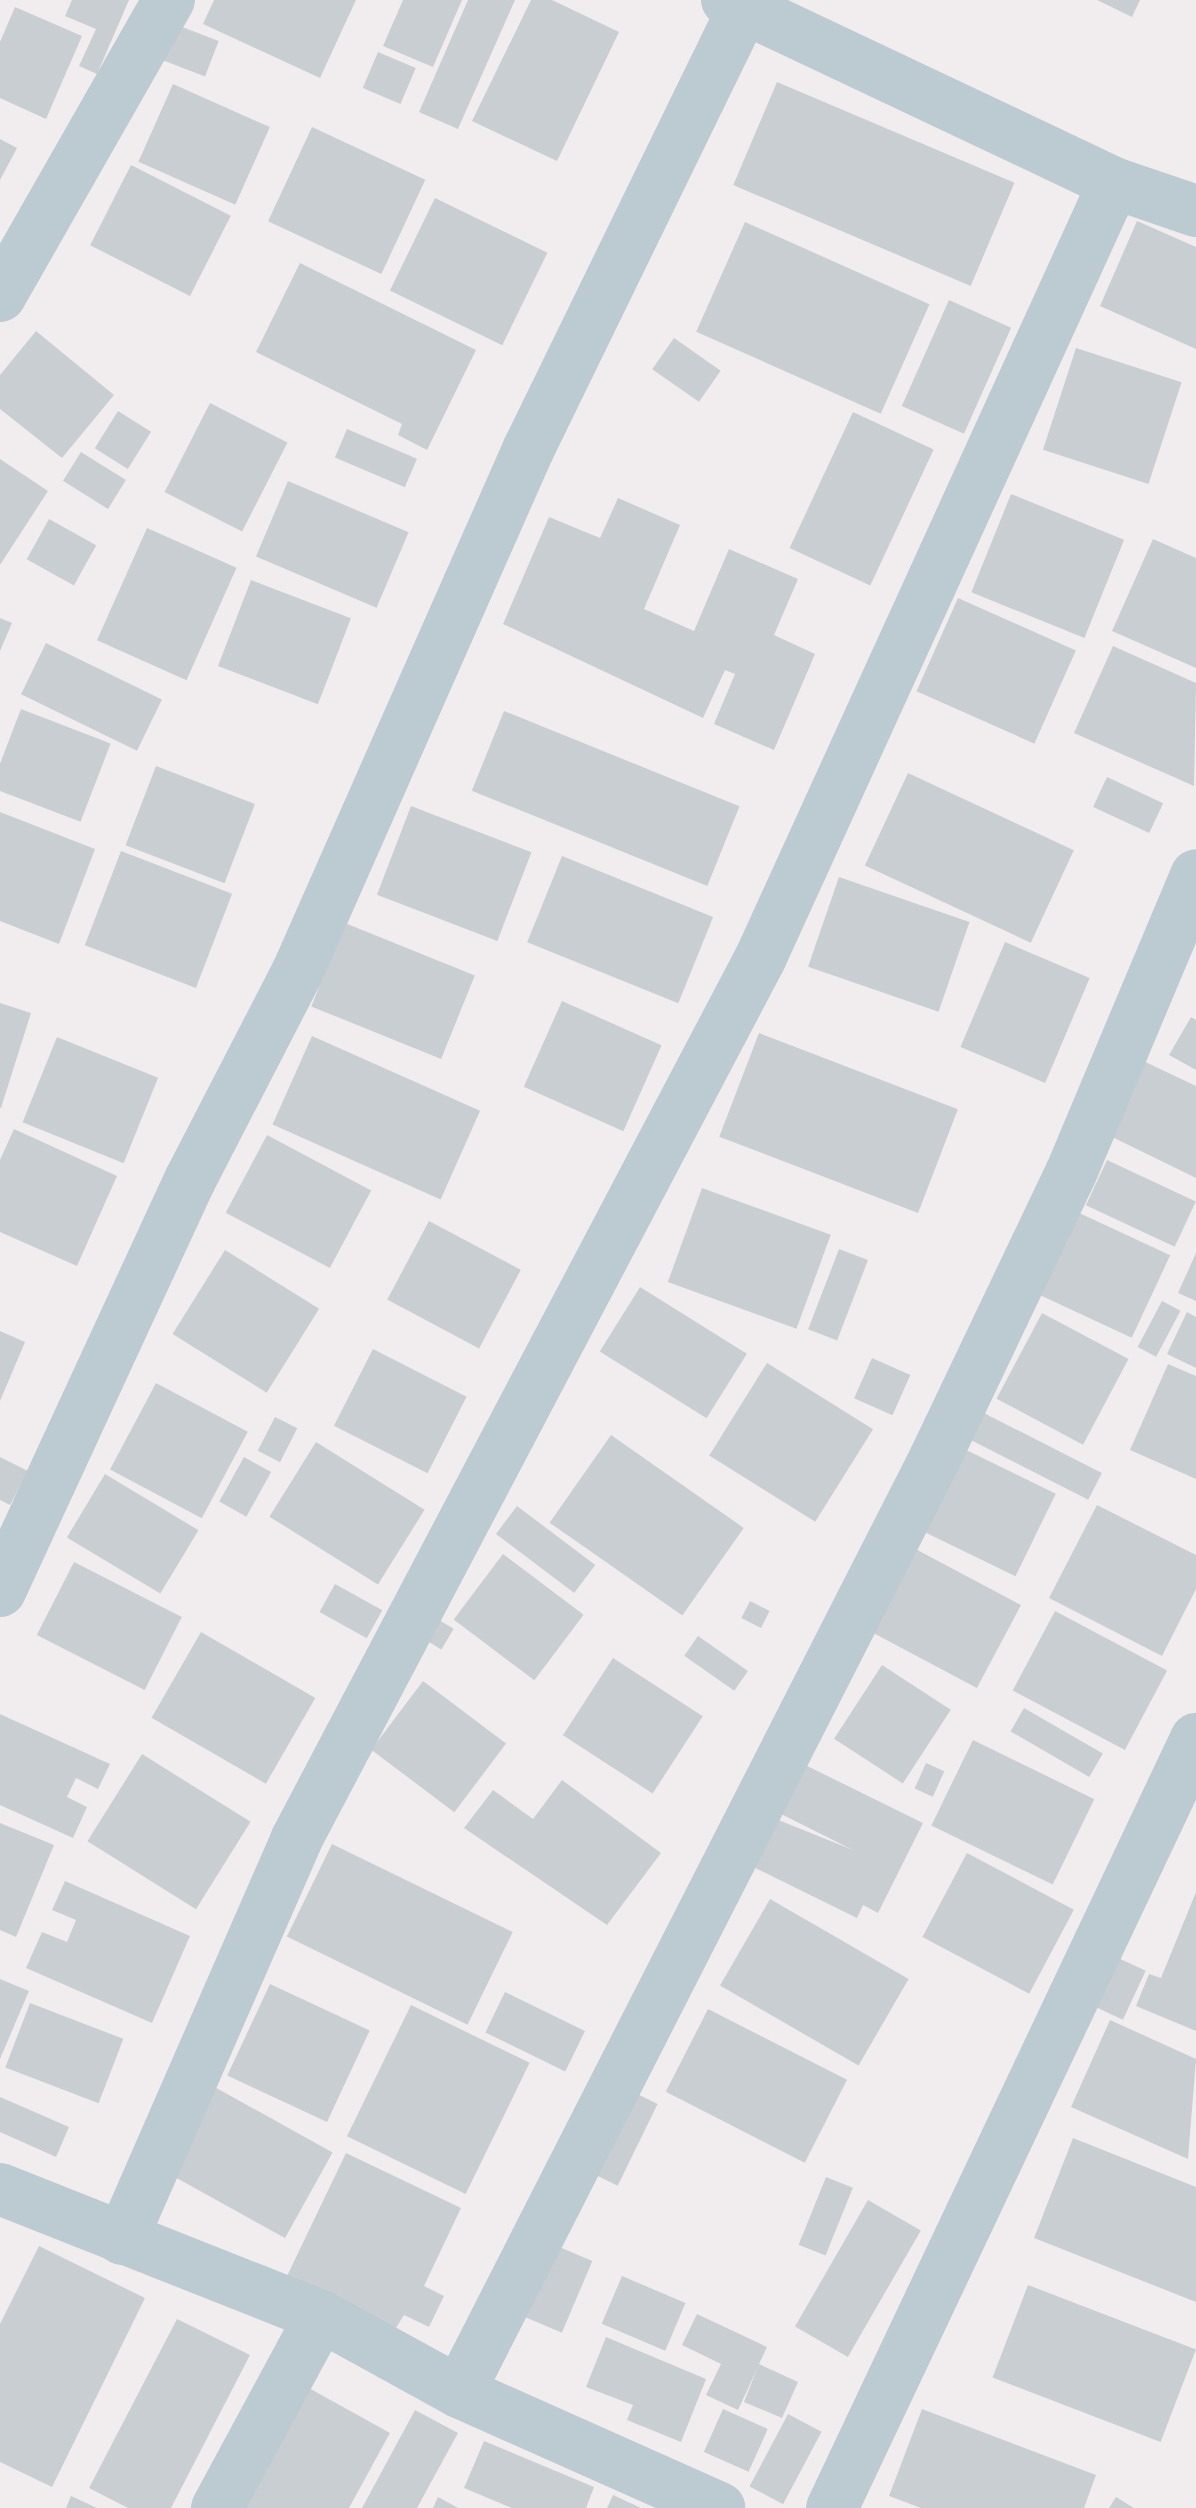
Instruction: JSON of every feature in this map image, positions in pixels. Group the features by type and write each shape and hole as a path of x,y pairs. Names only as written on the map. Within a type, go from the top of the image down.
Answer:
{"street":[{"path":"0,296 169,0"},
{"path":"0,1591 190,1180 298,973 528,450 736,3 1114,182 1196,211"},
{"path":"122,2239 296,1840 760,959 1114,182"},
{"path":"458,2392 935,1458 1071,1173 1196,876"},
{"path":"832,2508 1196,1739"},
{"path":"0,2189 321,2316 458,2392 719,2508"},
{"path":"217,2508 321,2316"}],"building":[{"path":"72,0 129,0 97,74 79,66 96,29 65,16"},
{"path":"214,0 356,0 320,78 203,24"},
{"path":"403,0 462,0 433,67 383,46"},
{"path":"468,0 515,0 458,129 419,112"},
{"path":"531,0 552,0 619,32 557,161 472,121"},
{"path":"1097,0 1140,0 1132,17"},
{"path":"15,7 82,36 46,119 0,98 0,42"},
{"path":"172,23 219,41 205,76 158,58"},
{"path":"378,52 416,68 401,104 363,88"},
{"path":"777,82 1014,183 971,286 733,185"},
{"path":"173,84 270,127 235,205 138,162"},
{"path":"312,127 425,180 381,274 268,221"},
{"path":"0,139 17,148 0,180"},
{"path":"131,165 231,216 190,296 90,245"},
{"path":"435,198 547,253 502,345 390,291"},
{"path":"1137,221 1196,247 1196,349 1100,306"},
{"path":"745,222 930,304 881,414 696,332"},
{"path":"300,263 476,350 427,450 398,435 402,424 256,352"},
{"path":"949,300 1011,328 964,434 902,406"},
{"path":"36,331 114,395 62,458 0,409 0,375"},
{"path":"674,338 721,371 699,402 652,369"},
{"path":"1076,348 1182,382 1149,484 1043,450"},
{"path":"210,403 288,442 242,532 165,492"},
{"path":"118,411 151,432 128,469 95,448"},
{"path":"853,412 934,450 870,586 790,548"},
{"path":"347,429 417,459 405,487 335,458"},
{"path":"81,452 126,480 108,509 63,481"},
{"path":"0,459 48,491 0,565"},
{"path":"288,481 409,532 377,608 256,556"},
{"path":"1011,494 1124,540 1084,638 971,592"},
{"path":"618,498 680,525 644,609 694,631 729,549 798,579 774,635 815,654 774,750 714,724 735,674 725,670 703,718 503,624 549,517 600,538"},
{"path":"49,519 96,545 74,585 27,559"},
{"path":"147,528 237,568 186,680 97,640"},
{"path":"1153,539 1196,558 1196,668 1112,631"},
{"path":"251,580 351,618 318,704 218,666"},
{"path":"958,598 1076,650 1034,744 917,691"},
{"path":"0,618 12,623 0,651"},
{"path":"46,643 162,700 137,751 21,694"},
{"path":"1113,646 1196,683 1194,786 1074,733"},
{"path":"21,709 111,743 81,822 0,791 0,764"},
{"path":"504,711 740,806 707,886 472,791"},
{"path":"156,766 255,804 224,883 126,845"},
{"path":"908,773 1074,850 1031,943 865,865"},
{"path":"1107,777 1163,803 1149,833 1093,807"},
{"path":"411,806 531,852 497,941 377,895"},
{"path":"0,812 95,849 59,944 0,921"},
{"path":"121,851 232,894 196,988 85,945"},
{"path":"562,856 713,917 678,1003 527,942"},
{"path":"839,877 969,922 939,1012 808,967"},
{"path":"345,923 475,975 441,1059 311,1006"},
{"path":"1005,942 1090,978 1045,1083 960,1047"},
{"path":"562,1001 662,1045 623,1131 524,1087"},
{"path":"0,1003 31,1013 1,1108 0,1108"},
{"path":"1191,1017 1196,1020 1196,1070 1169,1055"},
{"path":"759,1033 958,1109 918,1213 719,1137"},
{"path":"312,1036 480,1111 441,1199 273,1125"},
{"path":"57,1037 158,1078 124,1163 23,1122"},
{"path":"1139,1059 1196,1086 1196,1178 1104,1133"},
{"path":"14,1129 117,1176 77,1266 0,1232 0,1160"},
{"path":"267,1135 371,1190 330,1268 226,1213"},
{"path":"1107,1160 1196,1201 1175,1247 1086,1205"},
{"path":"702,1188 831,1235 797,1329 668,1282"},
{"path":"1075,1211 1170,1255 1132,1338 1037,1293"},
{"path":"429,1221 521,1270 479,1348 387,1300"},
{"path":"839,1249 868,1260 837,1340 808,1329"},
{"path":"225,1250 319,1309 267,1393 173,1334"},
{"path":"1196,1253 1196,1301 1178,1293"},
{"path":"640,1287 747,1354 707,1418 600,1351"},
{"path":"1162,1301 1181,1311 1156,1357 1138,1347"},
{"path":"1187,1312 1196,1317 1196,1368 1167,1354"},
{"path":"1042,1313 1129,1359 1083,1445 996,1399"},
{"path":"0,1331 25,1342 0,1401"},
{"path":"373,1349 467,1397 428,1473 334,1426"},
{"path":"872,1358 910,1375 892,1415 854,1398"},
{"path":"767,1363 873,1429 815,1522 709,1455"},
{"path":"1168,1364 1196,1376 1196,1479 1130,1450"},
{"path":"156,1383 248,1432 202,1518 110,1470"},
{"path":"978,1410 1102,1473 1088,1500 964,1437"},
{"path":"275,1417 297,1428 280,1462 258,1451"},
{"path":"611,1435 744,1528 682,1616 550,1523"},
{"path":"316,1442 425,1510 378,1584 269,1517"},
{"path":"956,1445 1056,1494 1015,1576 916,1528"},
{"path":"0,1457 28,1471 10,1505 0,1500"},
{"path":"244,1457 271,1472 246,1517 219,1502"},
{"path":"105,1474 198,1530 160,1594 67,1537"},
{"path":"1097,1505 1196,1555 1196,1589 1162,1656 1049,1598"},
{"path":"517,1506 595,1565 574,1593 496,1534"},
{"path":"908,1545 1021,1605 977,1688 864,1628"},
{"path":"503,1554 584,1615 534,1680 454,1619"},
{"path":"74,1562 182,1617 145,1690 37,1635"},
{"path":"335,1584 382,1610 367,1638 319,1612"},
{"path":"750,1601 770,1611 761,1628 741,1618"},
{"path":"1055,1611 1167,1671 1125,1750 1013,1690"},
{"path":"434,1617 454,1629 441,1649 422,1638"},
{"path":"201,1632 315,1698 266,1784 152,1718"},
{"path":"698,1636 748,1671 734,1691 684,1656"},
{"path":"613,1658 703,1716 653,1793 563,1735"},
{"path":"882,1665 951,1710 903,1783 834,1739"},
{"path":"423,1681 506,1744 454,1812 371,1750"},
{"path":"1024,1708 1103,1753 1089,1777 1010,1731"},
{"path":"0,1714 110,1764 98,1789 76,1778 67,1797 87,1807 73,1838 0,1805"},
{"path":"973,1740 1094,1799 1053,1885 931,1825"},
{"path":"142,1754 251,1822 196,1909 87,1841"},
{"path":"795,1760 923,1823 878,1913 863,1905 857,1918 743,1862 766,1815 853,1850 771,1809"},
{"path":"926,1763 944,1771 933,1797 915,1789"},
{"path":"562,1780 661,1853 607,1925 464,1828 493,1790 533,1819"},
{"path":"0,1823 54,1845 16,1937 0,1930"},
{"path":"332,1844 513,1932 468,2025 287,1937"},
{"path":"967,1853 1074,1910 1029,1994 922,1937"},
{"path":"65,1881 190,1936 152,2023 26,1968 42,1932 67,1942 76,1920 52,1910"},
{"path":"1196,1892 1196,2031 1136,2006 1149,1974 1161,1978"},
{"path":"770,1899 909,1979 859,2066 720,1986"},
{"path":"1114,1956 1146,1971 1123,2020 1091,2005"},
{"path":"0,1979 29,1991 0,2059"},
{"path":"270,1984 370,2030 327,2122 227,2076"},
{"path":"505,1992 585,2031 565,2071 485,2032"},
{"path":"30,2003 123,2039 99,2103 5,2067"},
{"path":"411,2005 530,2063 466,2194 347,2136"},
{"path":"708,2009 847,2080 805,2163 666,2092"},
{"path":"1110,2020 1196,2059 1188,2159 1071,2107"},
{"path":"211,2085 333,2152 285,2238 163,2171"},
{"path":"627,2089 658,2104 618,2186 587,2171"},
{"path":"0,2097 69,2127 56,2157 0,2132"},
{"path":"1073,2138 1196,2187 1196,2302 1034,2238"},
{"path":"346,2153 461,2208 424,2286 444,2296 429,2327 404,2315 396,2328 287,2276"},
{"path":"826,2177 853,2188 826,2256 799,2245"},
{"path":"868,2200 921,2230 848,2357 795,2326"},
{"path":"550,2243 592,2261 562,2333 520,2315"},
{"path":"39,2246 145,2298 52,2487 0,2462 0,2324"},
{"path":"622,2276 686,2303 665,2351 602,2324"},
{"path":"1028,2285 1196,2349 1161,2442 993,2377"},
{"path":"697,2314 767,2347 759,2364 798,2382 782,2418 744,2402 757,2369 738,2410 706,2395 721,2364 682,2345"},
{"path":"177,2319 250,2355 171,2508 128,2508 89,2488"},
{"path":"606,2337 706,2379 681,2442 627,2420 633,2405 586,2387"},
{"path":"307,2387 390,2433 349,2508 241,2508"},
{"path":"723,2409 768,2429 749,2472 704,2452"},
{"path":"922,2409 1096,2475 1084,2508 921,2508 889,2496"},
{"path":"415,2410 458,2433 417,2508 362,2508"},
{"path":"788,2414 822,2432 783,2504 750,2486"},
{"path":"484,2441 594,2487 586,2508 512,2508 464,2488"},
{"path":"613,2495 641,2508 607,2508"},
{"path":"71,2496 97,2508 66,2508"},
{"path":"438,2497 458,2508 433,2508"},
{"path":"1116,2497 1134,2508 1109,2508"}]}
